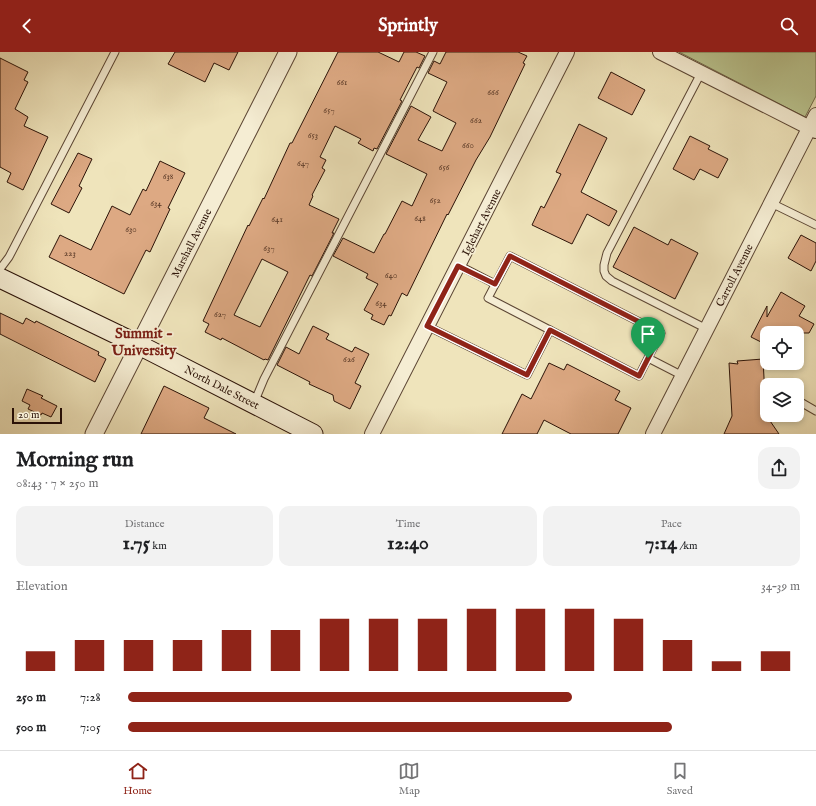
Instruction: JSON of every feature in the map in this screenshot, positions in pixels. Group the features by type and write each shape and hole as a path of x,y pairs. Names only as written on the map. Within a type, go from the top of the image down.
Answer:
{"main road":[{"name":"North Dale Street","path":"0,278 139,345 313,434"}],"street":[{"name":"Marshall Avenue","path":"94,434 288,52"},
{"name":"Iglehart Avenue","path":"372,434 567,52"},
{"path":"660,52 701,73 814,125"},
{"name":"Carroll Avenue","path":"653,434 771,202 814,125"}],"lane":[{"path":"0,270 9,257 115,52"},
{"path":"254,403 264,379 433,52"},
{"path":"701,73 607,252 604,265 606,276 612,281 707,329"},
{"path":"771,202 816,225"},
{"path":"510,256 661,333 639,376 550,330 488,298 510,256"},
{"path":"458,266 495,284"},
{"path":"427,326 527,375 550,330"},
{"path":"648,358 683,376"},
{"path":"804,404 816,411"}],"green space":[{"path":"679,52 816,52 816,96 805,117"}],"building":[{"path":"175,52 238,52 229,70 214,63 205,82 168,64"},
{"path":"338,52 378,52 399,62 404,52 416,52 425,56 419,68 417,67 400,100 402,101 377,149 374,148 373,151 358,143 361,139 335,126 320,157 326,160 322,168 325,170 312,195 313,196 309,205 339,219 332,233 334,233 312,276 310,275 268,360 264,360 222,338 221,340 205,332 209,324 203,321 248,225 249,226 263,198 264,199 290,143 292,143","holes":["262,259 288,272 260,327 234,315"]},
{"path":"446,52 518,52 527,56 523,63 525,64 490,137 476,160 448,215 447,214 407,296 402,293 391,316 389,315 384,325 371,319 373,315 364,310 378,284 366,278 368,274 333,256 343,238 374,253 402,201 412,206 427,174 386,154 411,106 431,117 418,140 442,151 456,123 433,111 447,82 428,73 434,61 440,64"},
{"path":"0,58 28,72 24,80 28,82 15,109 28,117 24,126 48,137 23,190 7,182 11,173 0,167"},
{"path":"611,72 645,90 632,115 598,98"},
{"path":"579,124 607,138 581,192 617,211 609,226 587,214 572,244 532,225 541,206 544,208 561,174 556,172"},
{"path":"690,136 710,146 708,149 728,159 718,178 700,169 694,180 673,169"},
{"path":"78,153 92,159 79,186 82,188 69,213 51,204"},
{"path":"160,161 185,173 168,208 170,209 150,252 146,250 124,294 49,257 60,235 91,250 112,206 130,215 143,189 146,191"},
{"path":"634,227 668,245 671,239 698,253 675,299 613,267"},
{"path":"801,235 816,243 816,261 811,271 788,258"},
{"path":"781,292 805,306 799,316 814,324 809,333 804,333 804,326 760,326 760,342 751,337 767,306 767,317"},
{"path":"0,313 23,324 26,318 35,323 36,321 99,352 98,355 106,359 95,382 0,334"},
{"path":"313,326 329,334 326,339 352,352 355,347 369,354 355,383 361,386 350,409 334,401 333,395 309,384 310,382 277,365 286,347 299,354"},
{"path":"760,359 760,370 764,370 764,378 760,378 760,422 771,422 779,434 724,434 732,416 729,363 738,364 737,361"},
{"path":"549,363 564,370 567,364 620,391 615,400 631,408 618,434 571,434 544,420 537,434 502,434 522,394 531,399"},
{"path":"164,386 209,408 204,418 236,434 141,434"},
{"path":"27,389 43,396 41,398 57,406 51,417 42,413 41,415 28,409 30,405 22,401"}],"district":[{"name":"Summit - University","path":"144,342"}],"route":[{"path":"510,256 661,333 648,358 639,376 550,330 527,375 427,326 458,266 495,284 510,256"}]}
